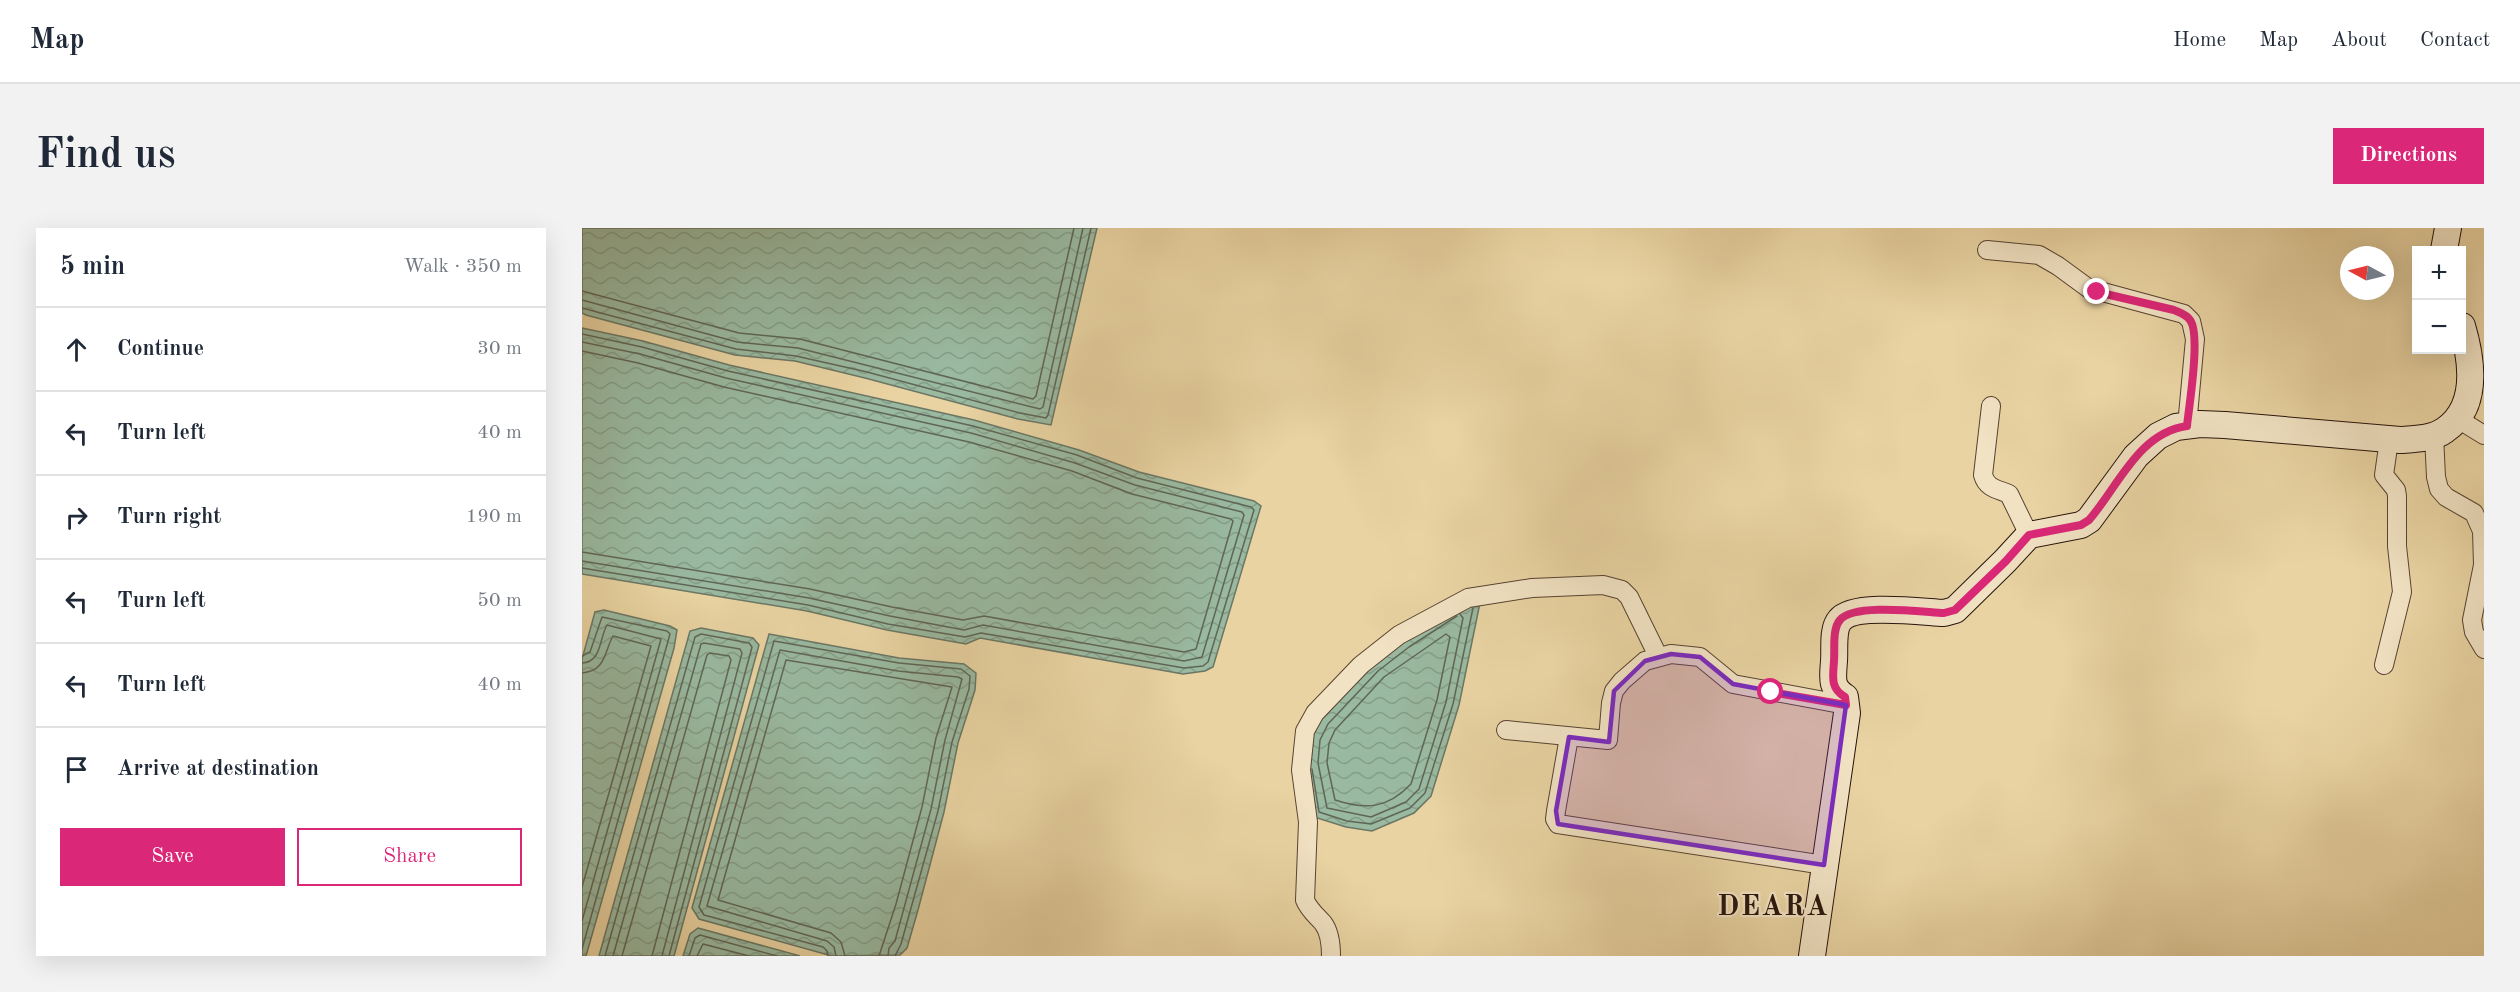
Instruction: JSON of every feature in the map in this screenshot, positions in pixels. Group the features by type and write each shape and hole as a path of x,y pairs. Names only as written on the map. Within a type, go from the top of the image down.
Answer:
{"main road":[{"path":"2445,246 2448,228"},
{"path":"1812,956 1846,705 1845,697 1836,691 1833,683 1835,634 1839,621 1849,613 1865,610 1944,613 1955,610 2006,561 2029,535 2081,525 2089,520 2136,456 2158,436 2176,428 2225,425 2389,440 2423,438 2444,431 2458,419 2466,403 2471,372 2466,346"}],"street":[{"path":"1987,250 2039,255 2088,288 2184,314 2191,321 2195,339 2187,426"},
{"path":"1991,406 1983,476 1990,487 2009,494 2029,535"},
{"path":"2458,419 2484,435"},
{"path":"2434,435 2436,477 2439,489 2446,497 2474,513 2482,531 2483,565 2472,620 2474,632 2484,649"},
{"path":"2384,665 2400,605 2403,582 2397,546 2396,490 2384,475 2389,440"},
{"path":"1331,956 1326,928 1308,907 1305,900 1308,822 1301,771 1302,744 1308,724 1315,713 1361,665 1399,635 1468,598 1532,588 1603,585 1622,590 1629,597 1658,656"},
{"path":"1506,730 1608,740 1614,691 1636,669 1658,656 1671,654 1700,657 1733,684 1746,688 1846,705"},
{"path":"1569,737 1556,811 1555,819 1558,824 1824,865"}],"highlighted area":[{"path":"1671,654 1700,657 1733,684 1846,705 1824,865 1558,824 1556,811 1569,737 1609,742 1614,691 1645,661"}],"water":[{"path":"582,228 1097,228 1051,425 1018,419 795,361 735,355 586,315 582,313"},
{"path":"582,328 643,341 729,365 974,420 1079,450 1139,472 1254,501 1261,506 1213,667 1205,671 1183,674 980,638 966,644 887,630 807,611 582,574"},
{"path":"1481,598 1459,705 1431,796 1414,813 1372,831 1346,827 1314,817 1305,764 1317,717 1369,661"},
{"path":"604,610 670,626 677,630 674,648 586,956 582,956 582,659 595,612"},
{"path":"701,628 753,638 759,645 674,956 599,956 690,631"},
{"path":"769,634 899,658 964,664 976,673 975,690 958,743 944,812 918,910 907,948 900,955 832,956 699,919 692,908"},
{"path":"698,928 800,956 683,956 690,934"}],"district":[{"name":"DEARA","path":"1773,908"}],"route":[{"path":"1771,692 1846,705 1845,697 1836,691 1833,683 1835,634 1839,621 1849,613 1865,610 1944,613 1955,610 1984,579 2006,561 2021,541 2039,531 2081,525 2089,520 2136,456 2158,436 2187,426 2195,346 2191,321 2184,314 2174,310 2097,292"}]}
